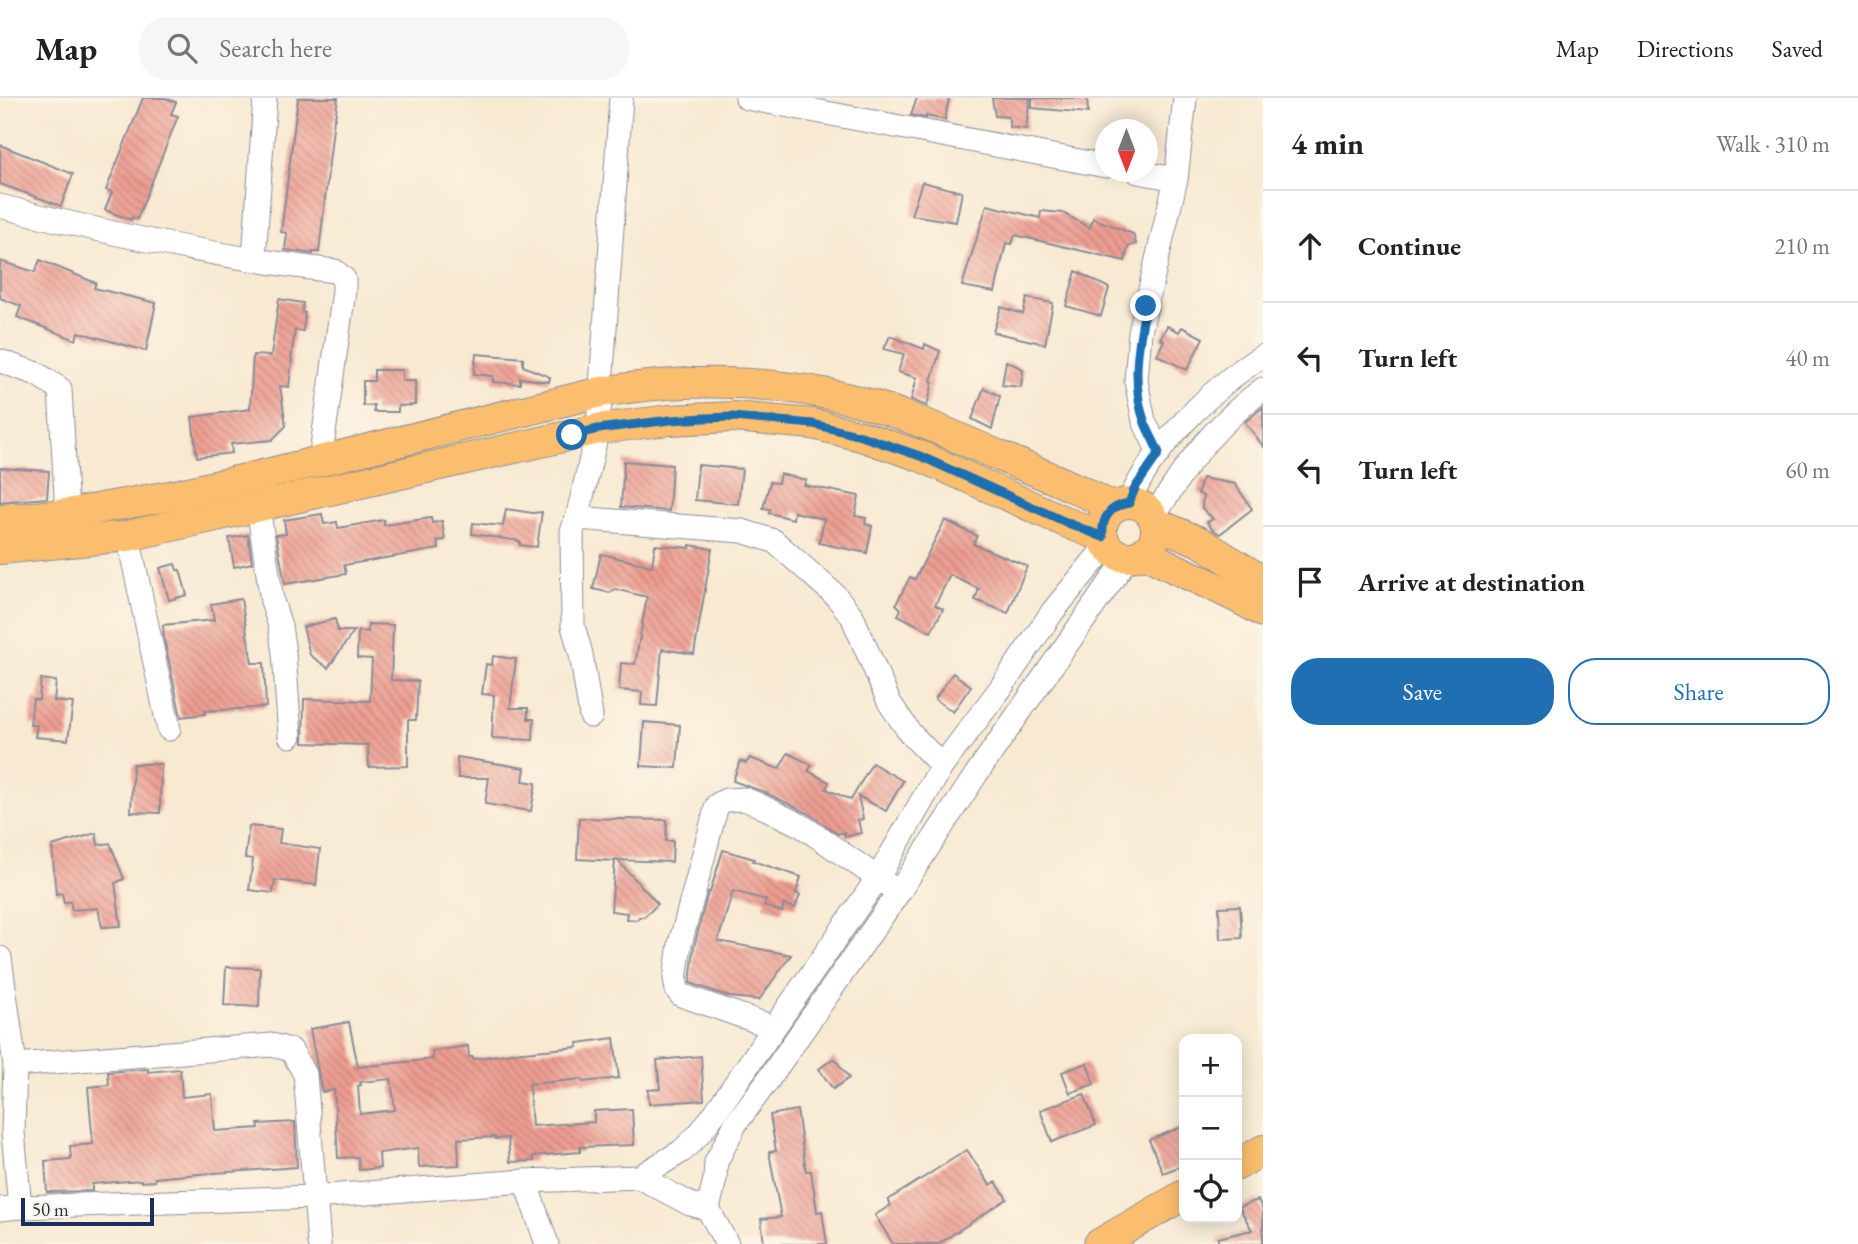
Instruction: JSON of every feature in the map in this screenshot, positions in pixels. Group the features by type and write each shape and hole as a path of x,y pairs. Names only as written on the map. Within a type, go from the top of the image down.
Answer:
{"main road":[{"path":"0,520 67,514 175,495 601,392 636,386 718,382 793,388 874,406 1137,512 1200,542 1263,581"},
{"path":"0,548 128,536 598,429 670,420 733,417 813,424 861,436 920,456 1120,548 1161,562 1244,600 1263,612"},
{"path":"1120,548 1102,528 1104,521 1137,512"},
{"path":"1120,548 1152,544 1156,534 1137,512"},
{"path":"1242,1162 1263,1150"},
{"path":"1099,1244 1179,1198"}],"street":[{"path":"254,259 265,98"},
{"path":"592,716 573,626 572,531 578,517 598,429 621,98"},
{"path":"752,98 1095,164"},
{"path":"1159,453 1144,421 1136,380 1140,332 1176,179 1185,98"},
{"path":"1158,176 1176,179"},
{"path":"0,206 80,227 161,243 335,271 344,279 345,291 320,461"},
{"path":"1137,512 1135,488 1159,453 1202,403 1226,381 1263,356"},
{"path":"0,360 37,374 60,389 67,514"},
{"path":"1137,512 1189,464 1238,408 1263,389"},
{"path":"258,506 272,601 280,626 284,653 290,736"},
{"path":"578,517 742,531 774,541 835,595 852,616 889,702 910,733 942,766"},
{"path":"128,536 169,729"},
{"path":"0,958 15,1065 6,1132 10,1208 314,1197 525,1181 639,1177 682,1151 694,1139 877,879 942,766 1000,689 1053,611 1120,548"},
{"path":"726,1244 708,1209 716,1162 736,1123 899,892 1120,548"},
{"path":"773,1027 681,995 677,990 675,979 680,944 716,805 726,800 744,799 759,804 802,826 899,892"},
{"path":"15,1065 272,1045 291,1050 305,1074 319,1244"},
{"path":"694,1139 719,1156"},
{"path":"639,1177 691,1205 708,1209"},
{"path":"525,1181 547,1244"}],"building":[{"path":"143,98 165,98 176,102 171,114 178,116 137,219 132,217 131,220 105,210 112,192 106,190"},
{"path":"298,98 338,98 319,252 313,254 285,250 287,233 281,232"},
{"path":"917,98 949,98 945,120 911,115"},
{"path":"992,98 1030,98 1026,129 1009,127 1009,117 995,116"},
{"path":"1032,98 1087,98 1088,113 1032,108"},
{"path":"0,145 73,174 61,206 0,184"},
{"path":"922,182 962,192 956,222 911,215"},
{"path":"987,205 1040,218 1041,211 1063,213 1090,228 1093,218 1133,234 1136,244 1128,247 1125,261 1015,235 1012,244 1006,243 995,292 962,286"},
{"path":"40,260 96,283 94,288 156,303 146,351 78,332 76,340 17,317 21,306 0,298 0,261 35,272"},
{"path":"1076,271 1109,288 1101,316 1066,306"},
{"path":"1027,298 1053,303 1045,344 993,332 1001,307 1023,314"},
{"path":"279,299 303,303 302,313 305,313 303,331 295,330 289,387 280,386 286,426 272,440 231,444 232,453 197,457 192,417 250,409 253,355 271,356"},
{"path":"1167,326 1179,332 1182,327 1203,338 1187,370 1157,355 1164,340 1160,339"},
{"path":"890,336 924,349 925,344 940,351 927,406 911,400 917,378 898,372 904,354 884,349"},
{"path":"476,354 523,358 523,366 550,377 549,382 520,378 520,384 493,382 493,376 474,374"},
{"path":"1006,361 1023,369 1021,387 1002,385"},
{"path":"374,370 402,370 402,381 415,381 415,405 398,406 398,412 374,412 374,405 363,406 363,381 374,381"},
{"path":"984,388 1000,396 992,429 972,419"},
{"path":"1263,407 1263,446 1245,422"},
{"path":"624,461 672,465 669,511 621,507"},
{"path":"698,465 742,469 738,504 695,500"},
{"path":"0,468 49,471 47,498 0,502"},
{"path":"780,474 806,480 804,485 859,496 855,516 866,518 865,524 872,526 867,553 819,543 824,519 794,512 793,519 769,513 770,509 763,508 770,482 778,483"},
{"path":"1202,478 1235,484 1252,509 1220,534 1207,522 1213,519 1202,508 1203,496 1198,493"},
{"path":"506,509 542,512 537,547 520,545 520,541 472,534 473,523 503,526"},
{"path":"322,514 324,524 337,522 338,528 384,520 384,525 431,518 432,523 442,521 445,540 437,541 439,549 344,565 346,574 285,584 276,535 286,534 284,520"},
{"path":"945,520 977,536 973,544 1027,566 1008,613 975,600 979,589 950,575 935,605 943,609 931,632 898,615 901,609 896,604 910,577 915,579"},
{"path":"248,535 252,563 234,567 229,538"},
{"path":"655,545 690,548 690,545 712,549 694,654 662,649 657,706 641,705 642,692 619,690 621,663 635,664 647,597 615,589 610,593 593,589 601,554 652,566"},
{"path":"175,564 177,570 180,570 187,595 169,600 160,568"},
{"path":"241,599 252,663 264,663 266,707 205,711 205,714 181,717 163,625 214,620 211,604"},
{"path":"335,619 338,631 354,631 328,668 310,655 303,627"},
{"path":"368,624 393,625 391,680 418,681 416,720 408,720 408,766 369,767 368,745 303,743 304,699 370,701 372,659 357,658 358,631 368,632"},
{"path":"493,656 516,659 510,708 528,708 528,719 534,719 533,740 492,738 494,695 482,694 486,664 492,665"},
{"path":"953,673 971,686 953,712 935,699"},
{"path":"41,679 56,681 54,701 73,703 68,740 35,737 37,725 30,725 33,699 39,700"},
{"path":"644,722 680,725 677,768 641,766"},
{"path":"788,753 812,765 808,771 829,782 826,789 851,800 872,763 903,781 886,811 858,796 863,819 858,820 861,833 845,837 844,832 838,834 808,813 733,781 740,761 746,763 750,758 779,769"},
{"path":"457,757 525,768 523,781 536,783 531,811 485,804 489,778 458,778"},
{"path":"133,764 161,764 160,813 131,812"},
{"path":"579,818 667,820 666,841 673,841 672,862 617,860 658,904 644,917 637,920 626,919 627,913 611,911 615,861 577,859"},
{"path":"249,826 281,829 279,843 320,849 316,885 275,880 273,893 249,890 253,859 245,858"},
{"path":"96,833 98,845 110,843 124,879 115,883 121,926 102,927 98,908 72,910 70,901 64,903 62,893 56,894 52,846"},
{"path":"723,850 801,877 796,893 800,895 795,908 784,904 782,912 764,906 766,900 733,891 718,941 791,955 759,1000 730,997 690,983 694,947 708,892"},
{"path":"1240,906 1242,938 1220,939 1219,907"},
{"path":"226,967 260,968 259,1007 224,1005"},
{"path":"349,1022 358,1067 433,1059 432,1051 468,1046 469,1057 473,1059 578,1047 578,1043 614,1038 619,1078 529,1084 532,1126 594,1122 594,1111 632,1109 634,1145 580,1147 580,1152 533,1156 534,1161 510,1162 508,1138 458,1139 459,1165 419,1167 418,1148 379,1153 380,1168 359,1170 358,1157 338,1158 334,1090 322,1092 310,1029","holes":["391,1079 395,1110 360,1114 360,1082"]},
{"path":"701,1056 704,1100 649,1104 648,1090 660,1089 657,1060"},
{"path":"834,1058 849,1078 833,1089 819,1069"},
{"path":"1087,1063 1094,1084 1070,1093 1062,1072"},
{"path":"148,1069 148,1072 180,1069 182,1097 212,1094 215,1131 259,1128 258,1124 295,1122 297,1167 155,1178 155,1181 92,1184 92,1191 47,1192 45,1161 71,1159 70,1146 93,1144 88,1087 109,1085 108,1072"},
{"path":"1084,1094 1096,1125 1052,1142 1040,1110"},
{"path":"797,1110 806,1171 811,1171 817,1212 822,1211 827,1244 764,1244 761,1219 781,1217 769,1152 776,1151 770,1115"},
{"path":"1179,1128 1179,1167 1163,1173 1149,1140"},
{"path":"967,1150 990,1185 996,1182 1007,1199 938,1244 893,1244 875,1215 891,1205 888,1200"},
{"path":"1258,1200 1263,1210 1263,1244 1218,1244 1218,1238 1252,1230 1242,1212 1242,1206"}],"route":[{"path":"572,435 598,429 705,418 733,417 813,424 861,436 920,456 1103,537 1102,528 1108,514 1113,508 1129,503 1135,488 1159,453 1144,421 1136,380 1140,332 1146,306"}]}
